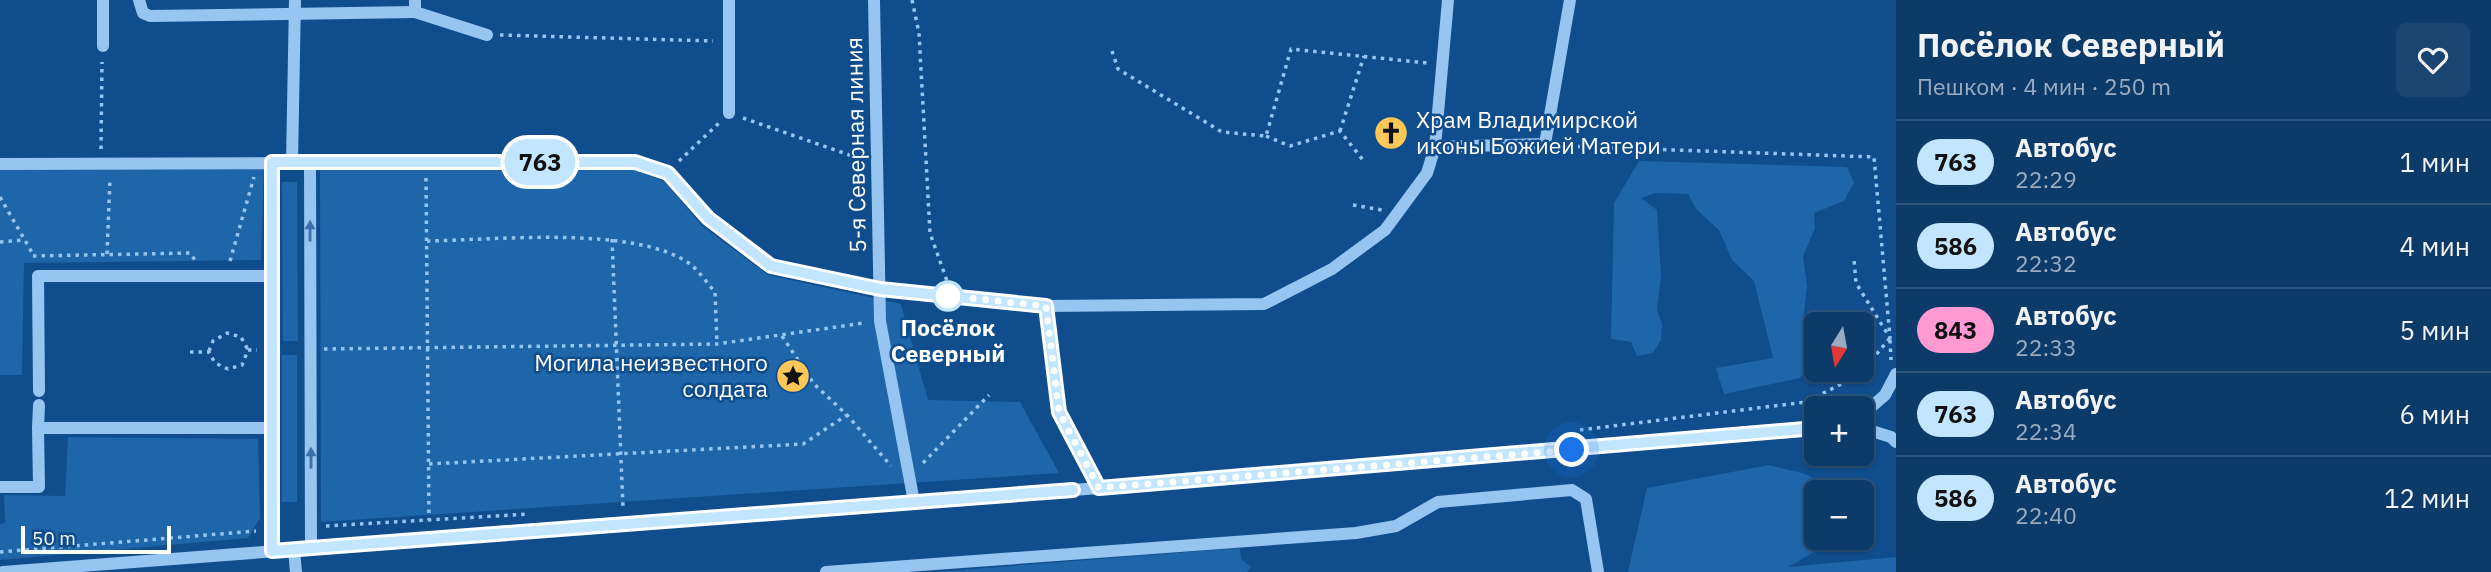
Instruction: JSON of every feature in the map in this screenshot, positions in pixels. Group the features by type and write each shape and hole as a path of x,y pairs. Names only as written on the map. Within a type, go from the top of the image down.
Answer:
{"street":[{"path":"103,0 103,46"},
{"path":"139,0 143,13 150,16 295,15 415,6 487,35"},
{"path":"292,162 295,0"},
{"path":"729,0 729,113"},
{"name":"5-я Северная линия","path":"874,0 880,321 914,502"},
{"path":"0,164 635,162 668,173 708,218 771,266 880,289 1046,306 1264,304 1332,269 1385,230 1427,173 1436,147 1448,0"},
{"path":"1436,147 1545,144 1570,0"},
{"path":"265,162 272,276 272,551"},
{"path":"310,162 311,549"},
{"path":"38,391 38,276 272,276"},
{"path":"1046,306 1059,412 1099,488"},
{"path":"1874,405 1885,395 1896,374"},
{"path":"0,487 39,487 39,405"},
{"path":"38,428 272,428"},
{"path":"3,572 1099,488 1804,429"},
{"path":"1874,432 1891,437 1896,442"},
{"path":"826,572 1356,533 1396,526 1438,502 1573,490 1586,499 1598,572"},
{"path":"294,550 296,572"}],"path":[{"path":"912,0 919,33 930,233 949,286"},
{"path":"487,35 729,41"},
{"path":"103,46 107,254"},
{"path":"1266,136 1291,49 1443,64"},
{"path":"1112,51 1118,69 1222,132 1266,136 1290,146 1340,131"},
{"path":"1340,131 1364,57"},
{"path":"668,173 729,113 877,164"},
{"path":"1340,131 1363,160"},
{"path":"1545,144 1577,148 1874,157 1890,338 1859,376 1806,402 1576,430"},
{"path":"225,276 265,162"},
{"path":"426,162 429,520"},
{"path":"0,197 46,276"},
{"path":"1353,205 1397,214"},
{"path":"427,241 612,239 657,248 690,264 715,292 717,344"},
{"path":"612,239 623,508"},
{"path":"0,242 24,240"},
{"path":"33,256 190,253 206,276"},
{"path":"1854,259 1853,278 1890,338"},
{"path":"310,349 717,344 880,321"},
{"path":"227,333 241,337 248,350 242,365 228,369 215,363 209,352 213,341 227,333"},
{"path":"782,336 814,384 847,415 910,483 989,395"},
{"path":"248,350 272,349"},
{"path":"190,352 209,352"},
{"path":"429,464 803,444 847,415"},
{"path":"0,552 272,530"}],"shaded area":[{"path":"1639,161 1847,167 1854,183 1844,201 1814,213 1815,228 1803,256 1807,286 1802,331 1804,373 1800,378 1724,394 1716,368 1773,358 1754,281 1732,260 1719,230 1696,209 1688,194 1656,193 1641,198 1657,210 1661,276 1657,310 1662,324 1661,340 1653,353 1637,356 1631,342 1611,339 1614,203"},
{"path":"320,167 629,168 665,182 702,226 768,275 901,304 928,400 1020,402 1059,473 321,522"},
{"path":"264,168 261,260 24,263 22,375 0,375 0,170"},
{"path":"282,182 297,182 298,341 283,341"},
{"path":"282,355 297,355 297,502 282,502"},
{"path":"68,437 258,439 260,518 248,538 0,560 0,524 5,523 4,495 65,496"},
{"path":"1769,465 1806,474 1815,480 1804,480 1804,550 1817,550 1788,567 1896,557 1896,572 1628,572 1647,488"},
{"path":"1240,548 1241,559 1251,567 1247,572 934,572"}],"bus line":[{"name":"763","path":"1073,490 272,551 272,162 635,162 668,173 708,218 771,266 880,289 1046,306 1059,412 1099,488 1804,429"}],"place":[{"name":"Храм Владимирской иконы Божией Матери","path":"1391,133"},
{"name":"Посёлок Северный","path":"948,296"},
{"name":"Могила неизвестного солдата","path":"793,376"}],"route":[{"path":"948,296 1046,306 1059,412 1099,488 1572,450"}]}
